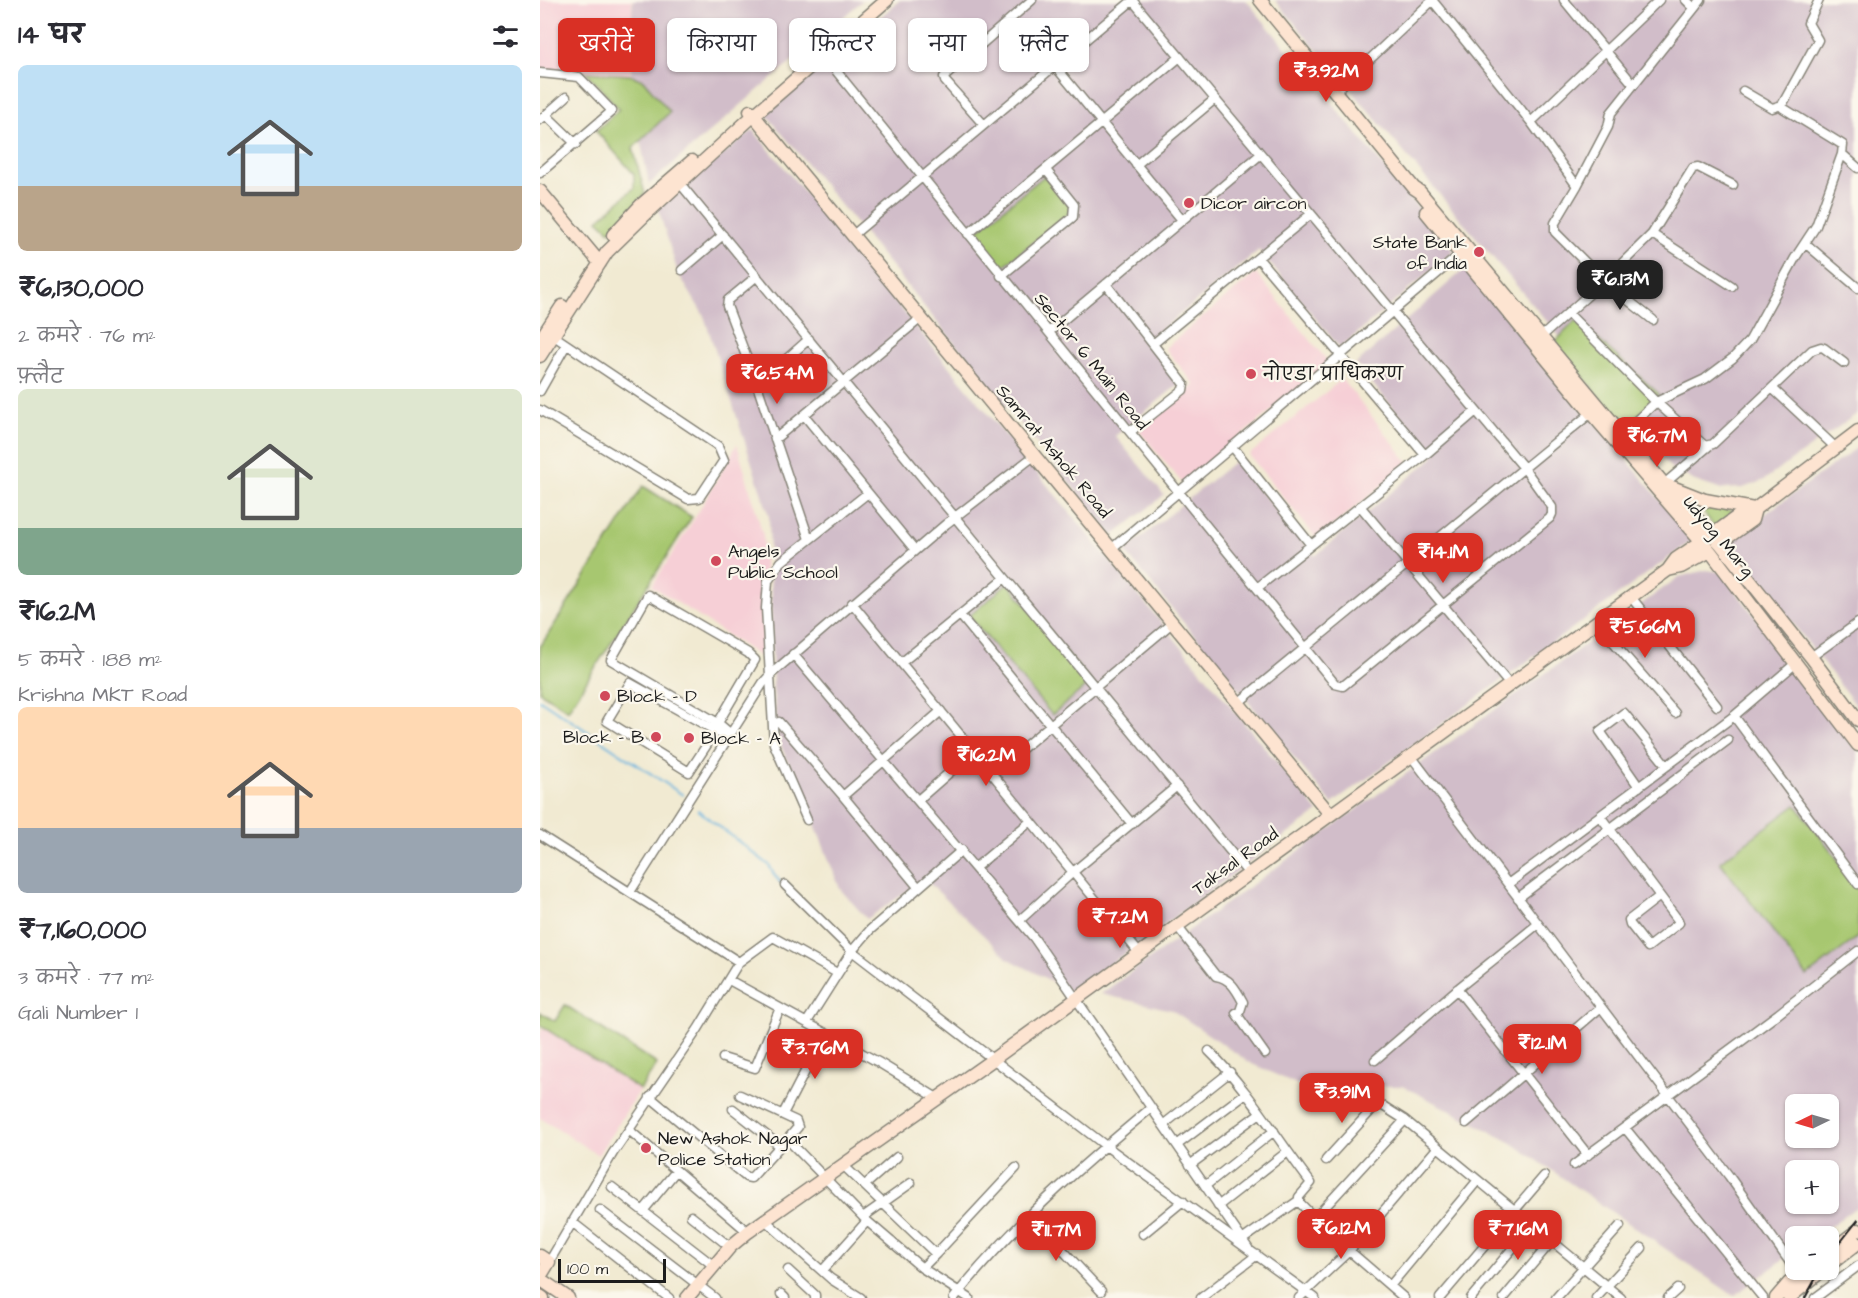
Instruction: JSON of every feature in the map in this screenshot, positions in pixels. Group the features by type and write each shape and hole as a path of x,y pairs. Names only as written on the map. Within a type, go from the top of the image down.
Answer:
{"street":[{"path":"858,18 877,0"},
{"path":"865,18 888,0"},
{"path":"984,125 944,77 1032,0"},
{"path":"1089,37 1133,0 1524,468 1552,507 1550,518 1442,604"},
{"name":"Udyog Marg","path":"1260,0 1414,188 1420,192 1463,251 1591,413 1711,542 1811,657 1858,720"},
{"path":"1336,92 1432,0 1531,122 1577,186"},
{"path":"1564,0 1633,84"},
{"path":"1531,122 1659,0"},
{"path":"1686,0 1694,8"},
{"path":"1653,320 1604,281 1555,232 1555,223 1608,127 1611,113 1701,0"},
{"path":"1743,92 1772,108 1782,105 1818,40 1818,37 1809,29 1808,24 1819,0"},
{"path":"968,234 1103,124 1180,57"},
{"path":"540,356 546,335 598,260 606,242 641,206 677,179 799,72"},
{"name":"Sector 6 Main Road","path":"836,72 1335,684 1343,686 1442,604"},
{"path":"853,236 1047,72"},
{"path":"1059,72 1182,220"},
{"path":"540,73 579,77 612,111 541,172"},
{"path":"566,97 543,117 576,144"},
{"path":"1137,165 1215,99"},
{"path":"1622,434 1656,402 1705,379 1743,349 1816,226 1842,154 1843,145 1783,108 1782,105"},
{"name":"Samrat Ashok Road","path":"752,113 1330,814"},
{"path":"1048,332 1261,154"},
{"path":"1842,154 1858,168"},
{"path":"1541,337 1604,281 1652,234 1695,167 1734,185"},
{"path":"1001,276 1074,217 1074,205 1046,170"},
{"path":"677,179 1249,874"},
{"path":"540,191 598,260"},
{"path":"1153,344 1311,214"},
{"path":"1652,234 1732,286"},
{"path":"682,270 723,235"},
{"path":"1805,243 1858,288"},
{"path":"1111,549 1463,251"},
{"name":"Udyog Marg","path":"1463,251 1541,337 1711,542 1724,570 1858,745"},
{"path":"1258,258 1425,455"},
{"path":"757,276 727,303 809,539"},
{"path":"1106,284 1184,381 1183,390 1130,432"},
{"path":"1568,313 1701,444 1710,445"},
{"path":"775,439 921,318"},
{"path":"540,410 688,499 699,498 724,460 718,446 567,345 546,335"},
{"path":"757,385 809,339"},
{"path":"540,391 567,345"},
{"path":"1755,509 1705,500 1664,484 1817,348 1824,348 1844,363"},
{"path":"1772,388 1836,448"},
{"path":"1257,588 1425,455 1476,411"},
{"path":"1238,703 1591,413"},
{"path":"804,416 915,550"},
{"path":"1711,542 1745,511 1755,509 1858,431"},
{"path":"1232,446 1311,545"},
{"path":"630,892 763,683 771,674 915,550 1034,456"},
{"path":"807,820 774,744 766,608 768,581 781,562 868,493"},
{"path":"1360,506 1510,685"},
{"name":"Taksal Road","path":"1668,570 1681,567 1711,542"},
{"name":"Taksal Road","path":"687,1298 730,1247 748,1232 1140,954 1668,570 1676,559 1711,542"},
{"path":"1681,567 1706,561 1724,570"},
{"path":"901,663 1005,578"},
{"path":"717,727 630,683 607,722 689,772 717,727 755,660 748,653 648,595 611,660 717,727 729,736"},
{"path":"1631,597 1716,706"},
{"path":"852,603 1140,954"},
{"path":"960,615 1132,824"},
{"path":"1596,622 1675,713"},
{"path":"992,774 1172,623"},
{"path":"1811,657 1858,623"},
{"path":"793,654 1020,920 1245,1244 1302,1295 1315,1298"},
{"path":"1508,884 1734,716 1796,663"},
{"path":"843,796 941,711"},
{"path":"1639,787 1599,731 1624,713 1667,766"},
{"path":"1734,716 1858,884"},
{"path":"779,722 918,887"},
{"path":"1518,898 1728,740"},
{"path":"918,800 974,751"},
{"path":"1411,756 1785,1250"},
{"path":"1020,920 1073,872 1177,786"},
{"path":"1600,816 1609,829 1660,896 1678,920 1679,923 1648,947 1629,920 1660,896"},
{"path":"976,867 1031,820"},
{"path":"540,835 739,962"},
{"path":"807,1022 852,951 870,930 962,850"},
{"path":"785,885 852,951 995,1058 1106,1146 1245,1244"},
{"path":"1375,1060 1457,989 1538,924"},
{"path":"1177,926 1215,976 1223,977 1234,986 1243,1002 1240,1011 1236,1013 1265,1054"},
{"path":"568,1298 542,1269 650,1097 739,962 773,937 837,973"},
{"path":"1574,1165 1778,1014 1858,951"},
{"path":"729,980 878,1062 937,1098"},
{"path":"1457,989 1588,1155"},
{"path":"1466,1123 1601,1007"},
{"path":"723,1058 754,1068 780,1008"},
{"path":"783,1114 825,1033"},
{"path":"766,1043 807,1067"},
{"path":"1209,1051 1230,1072 1311,1183 1298,1201 1245,1244"},
{"path":"1162,1125 1230,1072"},
{"path":"1177,1145 1246,1093"},
{"path":"650,1097 746,1177 752,1177 796,1131 798,1124 783,1114 740,1095"},
{"path":"1326,1160 1377,1104 1383,1106 1405,1120 1621,1298"},
{"path":"733,1108 780,1146"},
{"path":"956,1295 997,1248 1030,1215 1151,1108"},
{"path":"1190,1165 1260,1113"},
{"path":"1314,1219 1405,1120"},
{"path":"1625,1128 1764,1298"},
{"path":"629,1130 748,1232"},
{"path":"1205,1186 1274,1131"},
{"path":"787,1139 865,1219 956,1295 969,1298"},
{"path":"1302,1295 1350,1250 1438,1147"},
{"path":"1218,1206 1287,1152"},
{"path":"865,1185 897,1157"},
{"path":"844,1166 936,1254"},
{"path":"922,1268 1016,1168"},
{"path":"643,1211 676,1171"},
{"path":"1440,1298 1544,1176"},
{"path":"1390,1286 1478,1180"},
{"path":"823,1270 865,1219 882,1203 912,1183"},
{"path":"612,1187 714,1266"},
{"path":"1143,1234 1183,1201"},
{"path":"1298,1201 1314,1219 1404,1298"},
{"path":"600,1209 715,1298"},
{"path":"1030,1215 1101,1291"},
{"path":"692,1216 730,1247"},
{"path":"766,1221 845,1289 861,1298"},
{"path":"572,1222 669,1298"},
{"path":"1472,1298 1532,1225"},
{"path":"1556,1298 1620,1226"},
{"path":"1839,1245 1858,1230"},
{"path":"1504,1298 1552,1241"},
{"path":"1839,1258 1858,1243"},
{"path":"1596,1298 1642,1248"},
{"path":"1815,1298 1858,1267 1846,1253"},
{"path":"1201,1298 1257,1256"},
{"path":"788,1270 815,1295 815,1298"},
{"path":"1776,1298 1790,1280"},
{"path":"1789,1298 1811,1280"},
{"path":"1668,1298 1678,1288"}],"shaded area":[{"path":"540,0 632,0 632,18 558,18 558,71 540,70"},
{"path":"633,0 863,0 842,18 789,18 789,64 649,184 631,94 631,72 655,72 655,18 632,18"},
{"path":"900,0 1246,0 1454,251 1340,348 1259,250 1146,342 1179,384 1115,436 1164,495 1113,536 766,114 815,72 896,72 896,18 879,18"},
{"path":"1275,0 1858,0 1858,413 1764,480 1743,488 1719,489 1695,481 1671,468"},
{"path":"576,72 630,72 630,75"},
{"path":"753,130 1318,812 1072,992 1007,958 925,879 867,919 840,889 778,739 773,690 769,516 704,316 678,273 658,208"},
{"path":"1467,267 1693,540 1332,804 1125,551 1235,461 1315,556 1434,457 1356,364"},
{"name":"नोएडा प्राधिकरण","path":"1256,273 1329,363 1183,484 1139,431 1195,385 1165,348"},
{"path":"1342,379 1409,463 1317,539 1249,455"},
{"name":"Angels Public School","path":"737,444 763,535 768,662 652,586 696,516"},
{"path":"1858,447 1858,708 1729,540"},
{"path":"1706,570 1721,572 1858,752 1858,1206 1830,1226 1785,1226 1785,1258 1734,1296 1512,1143 1403,1086 1301,1086 1252,1064 1172,1010 1101,994 1679,577"},
{"path":"543,1028 640,1090 598,1155 540,1118 540,1033"}],"green space":[{"path":"586,72 630,75 643,80 670,112 633,148 645,194 610,231 598,220 634,188 634,174 596,131 619,109"},
{"path":"1044,176 1074,209 1001,268 974,233"},
{"path":"1576,320 1659,394 1625,429 1555,342"},
{"path":"643,486 692,517 568,710 540,692 540,647"},
{"path":"1694,499 1735,512 1715,528"},
{"path":"1008,583 1091,682 1052,715 969,616"},
{"path":"1796,805 1858,886 1858,937 1807,976 1720,862"},
{"path":"565,1005 657,1064 640,1090 540,1025 540,1012 555,1021"}],"waterway":[{"path":"540,700 683,795"},
{"path":"698,810 769,865 783,885"}],"railway":[{"path":"1839,1244 1858,1220"},
{"path":"1805,1298 1815,1280"}],"place":[{"name":"Dicor aircon","path":"1189,203"},
{"name":"State Bank of India","path":"1479,252"},
{"name":"नोएडा प्राधिकरण","path":"1251,374"},
{"name":"Angels Public School","path":"716,561"},
{"name":"Block - D","path":"605,696"},
{"name":"Block - B","path":"656,737"},
{"name":"Block - A","path":"689,738"},
{"name":"New Ashok Nagar Police Station","path":"646,1148"}]}
